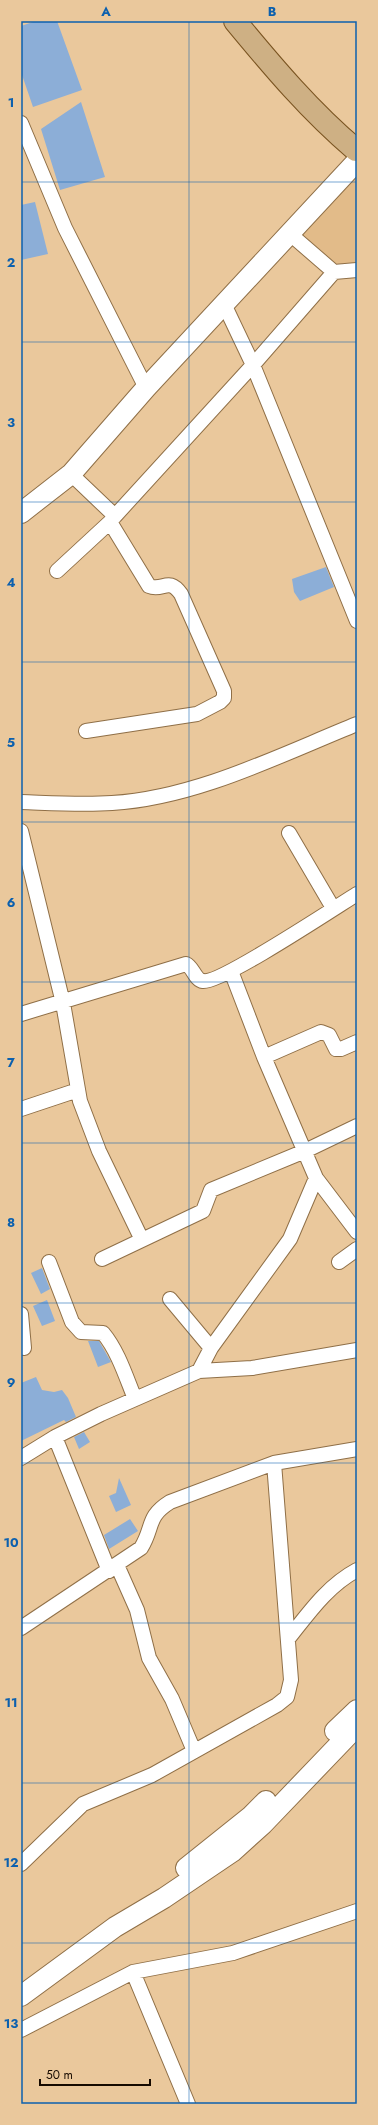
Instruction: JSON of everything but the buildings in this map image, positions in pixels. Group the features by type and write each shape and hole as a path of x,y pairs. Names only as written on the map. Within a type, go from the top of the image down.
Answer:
{"main road":[{"path":"235,21 324,123 357,150"},
{"path":"254,21 357,150"}],"street":[{"path":"21,123 26,148 146,388"},
{"path":"21,512 71,474 146,388 289,233 357,150"},
{"path":"289,233 334,272"},
{"path":"57,571 112,519 253,365 334,272 357,270"},
{"path":"224,304 253,365 357,621"},
{"path":"71,474 112,519 150,586 153,588 170,584 181,594 224,691 224,698 220,702 197,714 86,731"},
{"path":"21,802 112,803 165,795 215,781 357,724"},
{"path":"21,831 63,1003 80,1101 99,1151 142,1240"},
{"path":"288,833 333,908"},
{"path":"21,1014 63,1003 186,964 202,981 231,971 357,894"},
{"path":"231,971 264,1057 316,1178 357,1232"},
{"path":"264,1057 321,1032 328,1035 336,1049 341,1050 357,1042"},
{"path":"21,1109 78,1090"},
{"path":"102,1259 203,1211 211,1190 305,1151 357,1126"},
{"path":"199,1371 211,1348 290,1239 316,1178"},
{"path":"339,1262 357,1249"},
{"path":"49,1262 72,1322 81,1332 103,1333 112,1345 135,1399"},
{"path":"170,1299 211,1348"},
{"path":"21,1314 24,1348"},
{"path":"21,1458 55,1437 100,1414 199,1371 252,1368 357,1350"},
{"path":"55,1437 113,1568 137,1610 149,1658 172,1699 194,1751"},
{"path":"21,1628 141,1548 147,1538 152,1519 158,1509 170,1502 274,1463 357,1449"},
{"path":"21,1864 83,1804 152,1775 277,1705 286,1697 291,1680 274,1463"},
{"path":"288,1639 317,1602 348,1575 357,1570"},
{"path":"21,1980 72,1941 196,1862 251,1816 354,1723"},
{"path":"21,1996 115,1927 164,1898 232,1852 263,1824 354,1723"},
{"path":"21,2030 134,1972 233,1953 357,1911"},
{"path":"134,1972 188,2104"}],"shaded area":[{"path":"357,161 357,270 334,272 289,233"}]}
